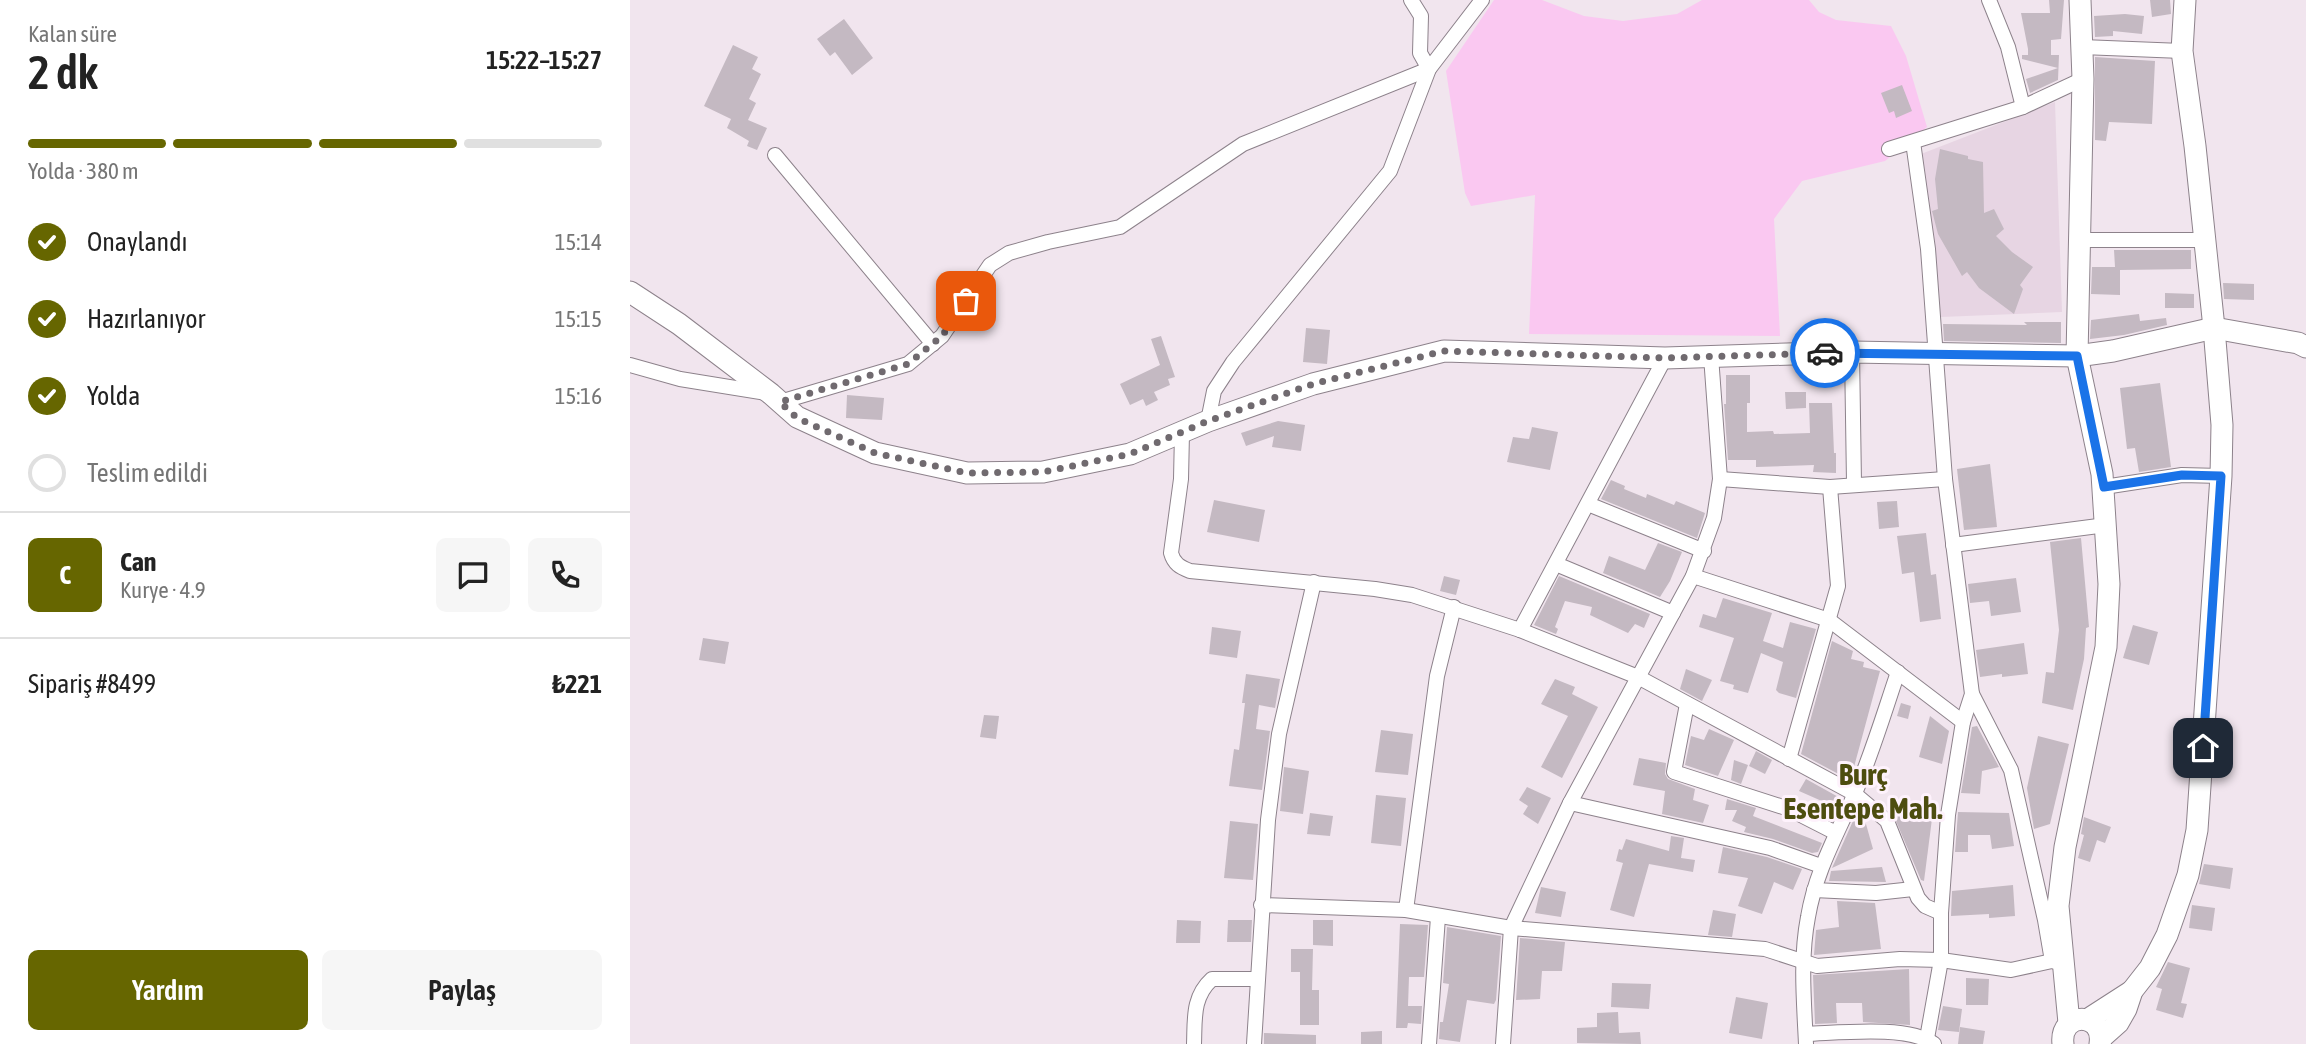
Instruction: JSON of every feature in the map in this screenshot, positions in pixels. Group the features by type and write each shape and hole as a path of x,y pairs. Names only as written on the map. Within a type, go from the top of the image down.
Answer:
{"street":[{"path":"1411,0 1421,16 1420,53 1429,69"},
{"path":"1208,421 1214,391 1233,362 1390,171 1429,69 1482,0"},
{"path":"1989,0 2008,47 2023,107"},
{"path":"2057,962 2058,906 2065,847 2106,647 2109,584 2104,487 2077,356 2083,79 2080,0"},
{"path":"2101,1041 2118,1023 2132,991 2150,968 2167,935 2188,875 2197,830 2221,476 2222,425 2214,328 2182,51 2185,0"},
{"path":"2082,47 2182,51"},
{"path":"630,365 680,379 775,398 908,364 942,336 990,265 1009,253 1120,227 1243,144 1429,69"},
{"path":"1889,149 2023,107 2083,79"},
{"path":"1913,142 1928,249 1945,479 1972,694 2011,770 2045,919 2078,1021"},
{"path":"775,155 933,344"},
{"path":"2079,240 2204,240"},
{"path":"630,292 679,324 797,418 875,453 967,473 1043,472 1130,454 1208,421 1313,384 1444,351 1665,358 1852,352 2077,356 2113,351 2214,328 2298,343 2306,347"},
{"path":"1852,352 1854,484"},
{"path":"1503,1044 1511,928 1570,803 1693,576 1714,518 1720,479 1711,356"},
{"path":"1520,630 1665,358"},
{"path":"1182,433 1181,479 1171,553 1181,568 1412,595 1520,630 1638,677 1855,794 1887,821 1913,889 1925,906 1941,913"},
{"path":"2104,487 2182,475 2221,476"},
{"path":"1720,479 1830,487 1945,479"},
{"path":"1789,759 1838,586 1830,487"},
{"path":"1588,504 1704,551"},
{"path":"1953,545 2106,524"},
{"path":"1556,564 1673,613"},
{"path":"1693,576 1829,620 1963,722"},
{"path":"1254,1044 1261,905 1279,734 1314,582"},
{"path":"1406,910 1437,676 1454,607"},
{"path":"1898,672 1855,794 1821,866 1814,890 1803,960 1806,1039 1903,1033 1929,1043 1941,960 1941,913 1948,815 1963,722 1972,694"},
{"path":"1687,704 1674,772 1789,810 1836,832"},
{"path":"1570,803 1770,848 1821,866"},
{"path":"1814,890 1876,893 1913,889"},
{"path":"1261,905 1406,910 1511,928 1765,949 1818,966 1900,959 1941,960 2011,970 2057,962"},
{"path":"1429,1044 1438,917"},
{"path":"1194,1044 1196,1006 1206,985 1212,979 1257,979"},
{"path":"2063,1044 2063,1034 2078,1021 2132,991"},
{"path":"2078,1021 2097,1026 2101,1041"}],"shaded area":[{"path":"1494,0 1542,0 1584,16 1623,21 1677,14 1702,0 1809,0 1819,12 1836,20 1891,26 1906,56 1927,127 1885,161 1802,181 1774,219 1780,336 1529,334 1535,195 1471,206 1465,193 1446,71"},
{"path":"2055,102 2062,312 1941,317 1921,154"}],"building":[{"path":"2049,0 2064,0 2061,39 2051,40 2051,55 2059,55 2058,80 2030,93 2026,79 2058,68 2022,59 2022,55 2028,55 2028,49 2021,13 2050,13"},
{"path":"2150,0 2170,0 2171,14 2152,17"},
{"path":"2094,16 2144,16 2142,34 2113,31 2113,36 2095,37"},
{"path":"844,19 873,58 852,75 835,52 830,56 817,39"},
{"path":"733,45 758,57 752,69 761,74 749,99 756,103 748,120 767,128 757,150 747,146 749,141 727,128 731,119 704,106"},
{"path":"2095,57 2155,61 2152,124 2109,122 2106,141 2095,140"},
{"path":"1902,85 1912,111 1896,118 1894,111 1889,113 1881,93"},
{"path":"1940,149 1983,162 1984,213 1994,209 2004,229 1996,236 2033,267 2020,285 2023,289 2014,314 1979,288 1967,272 1962,276 1938,234 1932,211 1938,209 1935,179"},
{"path":"2114,250 2191,250 2191,269 2120,270 2120,295 2091,294 2092,267 2115,267"},
{"path":"2223,283 2254,284 2254,300 2224,299"},
{"path":"2165,293 2194,294 2194,308 2165,308"},
{"path":"2139,314 2140,321 2166,318 2167,325 2124,335 2090,339 2091,320"},
{"path":"2024,322 2061,322 2061,343 1944,341 1943,324 2027,325"},
{"path":"1306,328 1330,330 1327,364 1303,362"},
{"path":"1161,336 1175,377 1168,379 1170,385 1154,392 1158,400 1146,406 1143,399 1130,405 1120,384 1160,365 1151,339"},
{"path":"1726,375 1750,375 1747,432 1810,433 1809,403 1832,403 1836,473 1813,472 1814,465 1756,467 1756,460 1728,460 1724,404"},
{"path":"2160,383 2171,467 2139,472 2135,448 2127,449 2120,388"},
{"path":"1785,392 1806,392 1806,408 1786,409"},
{"path":"847,395 884,398 882,420 846,418"},
{"path":"1278,421 1305,425 1301,451 1272,447 1274,436 1246,446 1241,433"},
{"path":"1532,427 1558,432 1550,470 1507,462 1513,437 1529,439"},
{"path":"1990,464 1997,527 1964,530 1957,469"},
{"path":"1611,480 1646,498 1647,494 1674,505 1676,501 1705,513 1697,538 1601,499"},
{"path":"1214,500 1265,510 1259,542 1207,532"},
{"path":"1897,501 1899,527 1879,529 1877,502"},
{"path":"1926,533 1931,575 1936,574 1941,619 1920,622 1914,572 1902,574 1897,536"},
{"path":"2081,538 2089,627 2086,628 2084,659 2073,710 2042,703 2046,672 2054,673 2059,630 2050,542"},
{"path":"1658,543 1682,552 1660,597 1603,573 1609,556 1645,570"},
{"path":"1444,576 1460,580 1456,595 1440,591"},
{"path":"1559,576 1650,614 1644,628 1635,624 1628,633 1590,615 1592,607 1565,601 1555,627 1558,629 1556,634 1534,625"},
{"path":"2016,578 2021,612 1991,616 1989,601 1970,603 1968,584"},
{"path":"1723,598 1772,613 1763,641 1783,648 1790,622 1816,629 1796,698 1776,690 1783,662 1761,653 1748,693 1733,689 1734,685 1720,681 1734,638 1699,627 1703,614 1716,618"},
{"path":"2133,625 2158,632 2149,665 2123,658"},
{"path":"1212,627 1241,631 1237,658 1209,654"},
{"path":"703,638 729,642 725,664 699,660"},
{"path":"1832,641 1853,651 1851,659 1864,662 1863,667 1880,671 1851,778 1846,778 1801,754"},
{"path":"2024,643 2028,674 1980,677 1976,650"},
{"path":"1686,669 1712,680 1702,701 1680,689"},
{"path":"1246,674 1280,679 1275,708 1259,705 1256,729 1270,731 1262,790 1229,786 1234,749 1239,750"},
{"path":"1555,679 1575,687 1572,694 1598,707 1562,778 1541,767 1568,716 1541,704"},
{"path":"1901,703 1911,706 1908,719 1897,716"},
{"path":"984,715 999,716 996,739 980,737"},
{"path":"1930,716 1949,731 1942,764 1919,757"},
{"path":"1977,726 1999,767 1982,771 1980,794 1961,793 1972,727"},
{"path":"1709,729 1734,740 1718,776 1685,765 1691,736 1704,740"},
{"path":"1381,730 1413,734 1408,775 1375,772"},
{"path":"2038,736 2069,744 2050,824 2034,829 2027,788"},
{"path":"1756,751 1772,760 1765,774 1749,766"},
{"path":"1639,758 1666,763 1665,774 1668,779 1695,789 1693,800 1709,805 1703,823 1662,814 1665,791 1633,785"},
{"path":"1734,760 1748,765 1741,784 1731,780"},
{"path":"1284,767 1309,771 1303,814 1280,811"},
{"path":"1806,779 1842,799 1832,820 1795,801 1822,808 1824,802 1799,791"},
{"path":"1527,787 1551,798 1538,824 1523,814 1528,806 1519,800"},
{"path":"1376,795 1406,798 1401,846 1371,843"},
{"path":"1727,799 1756,808 1753,816 1822,843 1818,852 1812,853 1744,832 1746,827 1732,821 1737,810 1725,810"},
{"path":"1897,800 1933,811 1924,881 1921,880 1893,814"},
{"path":"1857,812 1866,824 1873,849 1832,868"},
{"path":"1958,812 2009,813 2014,846 1992,849 1990,835 1968,835 1968,852 1955,852"},
{"path":"1310,813 1333,816 1330,836 1307,834"},
{"path":"2084,817 2111,827 2105,843 2097,840 2090,862 2078,858 2084,835 2081,834"},
{"path":"1230,821 1258,824 1253,880 1224,878"},
{"path":"1671,836 1684,838 1681,858 1695,860 1693,872 1649,864 1634,917 1610,910 1623,863 1616,861 1619,849 1622,850 1626,839 1669,851"},
{"path":"1723,847 1767,857 1802,869 1793,890 1774,882 1762,914 1738,906 1748,878 1718,873"},
{"path":"2204,864 2233,868 2230,889 2199,884"},
{"path":"1882,867 1886,882 1829,881 1831,871"},
{"path":"2013,885 2015,916 1951,916 1952,891"},
{"path":"1541,887 1566,892 1561,917 1535,913"},
{"path":"1837,901 1875,903 1881,949 1814,955 1816,930 1839,927"},
{"path":"2192,905 2215,908 2212,931 2189,928"},
{"path":"1713,910 1736,914 1732,937 1708,935"},
{"path":"1177,920 1201,921 1200,943 1176,943"},
{"path":"1228,920 1252,920 1251,942 1227,942"},
{"path":"1313,920 1333,920 1333,946 1313,945"},
{"path":"1400,924 1428,925 1424,977 1409,977 1408,1006 1422,1006 1421,1024 1408,1023 1407,1028 1396,1028"},
{"path":"1447,927 1501,936 1496,1000 1494,1004 1467,1000 1460,1042 1439,1039 1449,984 1443,983"},
{"path":"1520,938 1565,942 1562,971 1542,971 1540,999 1516,1000"},
{"path":"1291,949 1313,949 1312,990 1319,990 1319,1025 1300,1025 1300,972 1291,972"},
{"path":"2168,962 2190,968 2181,1003 2187,1004 2183,1018 2156,1010 2162,989 2156,987"},
{"path":"1909,969 1910,1025 1863,1022 1862,1003 1836,1003 1837,1023 1815,1024 1813,975"},
{"path":"1966,978 1989,979 1988,1005 1966,1005"},
{"path":"1612,983 1651,984 1649,1009 1611,1007"},
{"path":"1736,997 1768,1003 1762,1039 1729,1033"},
{"path":"1943,1006 1962,1009 1959,1032 1938,1030"},
{"path":"1618,1012 1619,1033 1640,1032 1641,1044 1577,1043 1577,1028 1597,1027 1597,1013"},
{"path":"1960,1027 1985,1031 1983,1044 1958,1044"},
{"path":"1382,1031 1382,1044 1361,1044 1361,1032"},
{"path":"1264,1033 1316,1035 1316,1044 1264,1044"}],"way so far":[{"path":"966,301 942,336 908,364 780,402 797,418 875,453 967,473 1043,472 1130,454 1208,421 1313,384 1444,351 1665,358 1825,353"}],"district":[{"name":"Burç Esentepe Mah.","path":"1863,791"}],"route":[{"path":"1825,353 2077,356 2104,487 2182,475 2221,476 2203,748"}]}
